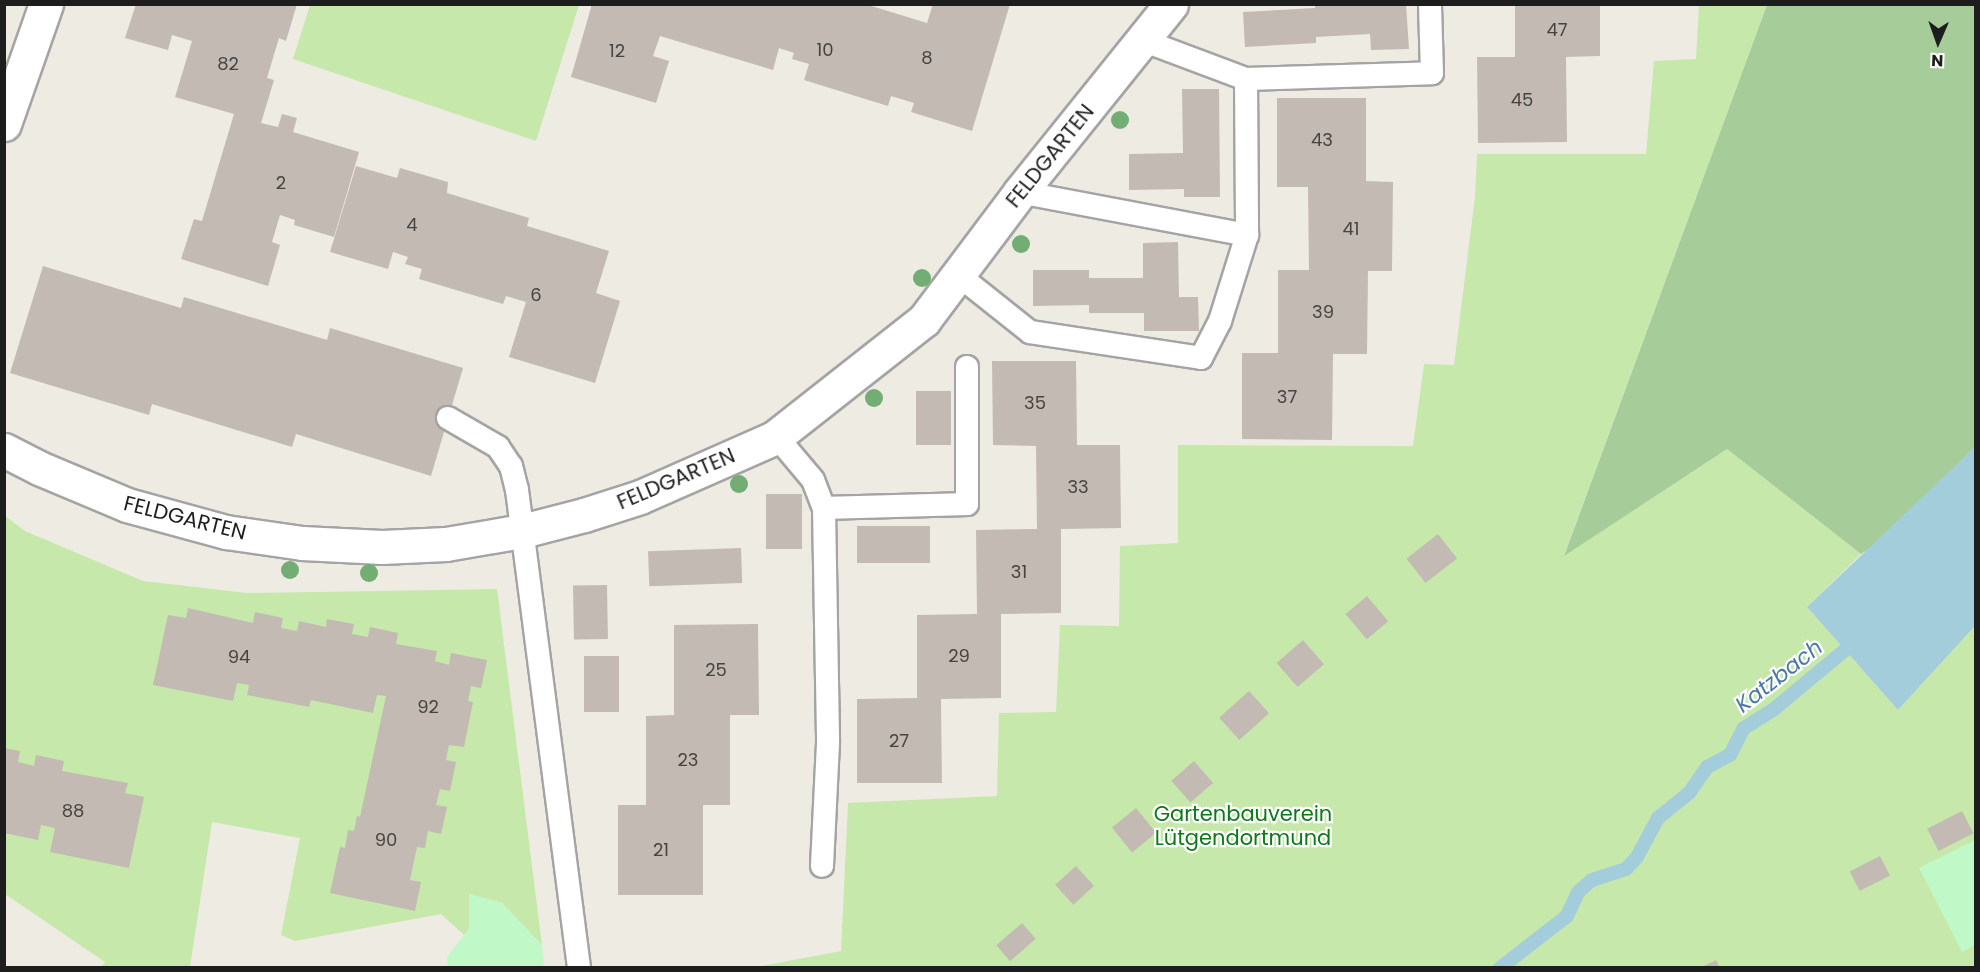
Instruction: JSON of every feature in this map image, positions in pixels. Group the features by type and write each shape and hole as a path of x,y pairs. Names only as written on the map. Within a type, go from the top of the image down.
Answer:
{"street":[{"path":"4,124 46,4"},
{"name":"FELDGARTEN","path":"4,450 39,468 127,505 226,532 302,543 382,547 446,544 522,531 640,497 776,436 924,320 1020,192 1171,4"}],"lane":[{"path":"1142,40 1246,79 1432,74 1430,4"},
{"path":"957,274 1030,332 1200,358 1220,321 1247,236 1246,79"},
{"path":"1020,192 1247,236"},
{"path":"824,508 967,504 967,367"},
{"path":"448,418 498,447 511,466 522,531 579,968"},
{"path":"776,436 813,480 824,508 828,743 822,866"}],"green space":[{"path":"310,4 579,5 536,141 293,59"},
{"name":"Gartenbauverein Lütgendortmund","path":"1699,5 1767,5 1564,555 1727,449 1861,554 1807,607 1898,710 1975,626 1975,967 751,968 841,951 848,803 997,796 999,713 1056,712 1060,625 1119,626 1120,546 1178,543 1178,445 1413,446 1424,364 1454,365 1475,197 1477,154 1646,154 1654,61 1696,59"},
{"path":"1767,5 1975,5 1975,447 1874,546 1861,554 1727,449 1564,556"},
{"path":"4,515 25,531 143,581 247,593 497,589 542,945 502,903 469,894 469,929 464,935 441,914 295,941 281,935 300,838 212,822 190,967 101,967 105,962 5,894"},
{"path":"1975,840 1975,945 1962,952 1919,868"},
{"path":"469,894 502,903 542,945 544,967 448,967 447,957 469,929"}],"water":[{"path":"1975,447 1975,626 1898,710 1807,607"}],"building":[{"path":"136,4 297,4 286,41 279,38 267,78 274,80 261,123 278,127 282,114 297,118 293,132 359,152 334,237 294,225 295,220 280,215 272,242 280,245 268,286 181,259 194,219 202,221 234,114 175,97 192,41 172,35 168,50 125,38"},
{"path":"592,4 865,4 927,23 933,4 1010,4 972,131 911,112 914,103 891,96 888,106 804,80 809,64 792,59 794,53 779,48 773,70 660,36 653,56 669,61 656,103 571,77"},
{"path":"1315,4 1406,4 1409,49 1371,50 1370,34 1316,37 1316,43 1245,47 1243,12 1315,8"},
{"path":"1515,5 1600,5 1600,56 1566,57 1567,142 1478,143 1477,57 1515,57"},
{"path":"1182,89 1219,89 1220,197 1184,197 1184,189 1129,190 1129,154 1183,153"},
{"path":"1277,98 1366,98 1366,181 1393,182 1392,271 1368,271 1367,354 1333,354 1332,440 1242,439 1242,353 1278,353 1278,270 1309,270 1308,187 1277,187"},
{"path":"356,166 397,178 400,168 448,182 447,193 529,218 527,226 609,251 596,293 620,301 595,383 509,357 526,302 506,296 503,304 419,279 422,269 405,264 408,257 393,252 388,269 330,252"},
{"path":"1178,242 1179,297 1198,297 1199,331 1144,331 1144,313 1089,313 1089,305 1033,306 1033,270 1089,270 1089,278 1143,278 1143,243"},
{"path":"43,266 181,308 184,297 327,340 330,328 463,368 431,476 296,434 292,447 152,404 149,415 10,373"},
{"path":"992,361 1076,361 1077,445 1120,445 1121,528 1061,529 1061,613 1001,614 1001,698 941,699 942,783 857,783 857,699 917,698 917,615 977,614 976,530 1037,529 1036,446 993,445"},
{"path":"916,391 951,391 951,445 916,445"},
{"path":"766,494 802,494 802,549 766,549"},
{"path":"857,526 930,526 930,563 857,563"},
{"path":"1438,534 1457,558 1426,583 1406,559"},
{"path":"741,548 742,583 649,586 648,551"},
{"path":"607,585 608,639 574,640 573,586"},
{"path":"1367,596 1388,621 1367,639 1346,614"},
{"path":"188,608 253,623 255,612 283,618 281,628 297,631 299,621 326,627 327,619 354,624 352,634 368,637 370,627 398,633 396,644 437,651 435,661 449,665 451,653 487,660 481,688 471,686 468,701 473,702 464,747 449,745 446,760 456,762 450,791 440,789 436,805 447,807 441,834 428,831 425,848 417,847 410,880 421,882 415,911 330,893 340,847 345,848 348,830 354,831 357,816 360,817 386,696 377,695 373,713 311,700 309,707 247,695 249,685 237,683 233,701 153,685 168,615 186,618"},
{"path":"758,624 759,715 730,715 730,805 703,805 703,895 618,895 618,805 646,805 646,716 674,715 674,625"},
{"path":"1303,640 1324,664 1298,687 1277,663"},
{"path":"584,656 619,656 619,712 584,712"},
{"path":"1249,691 1269,713 1239,740 1219,718"},
{"path":"4,748 20,751 18,762 34,766 36,755 64,761 62,771 128,783 125,793 144,797 129,868 50,852 55,828 41,825 38,840 4,833"},
{"path":"1194,761 1213,783 1190,803 1171,781"},
{"path":"1136,808 1156,833 1132,852 1112,828"},
{"path":"1962,811 1973,833 1939,851 1927,829"},
{"path":"1880,856 1890,876 1860,891 1850,871"},
{"path":"1076,866 1094,886 1073,905 1055,885"},
{"path":"1022,923 1036,939 1010,961 996,945"},
{"path":"1716,960 1720,968 1700,968"}],"waterway":[{"name":"Katzbach","path":"1500,968 1567,916 1578,892 1592,880 1626,869 1637,857 1658,818 1689,793 1707,767 1730,755 1744,728 1773,710 1845,650 1856,638"}]}
